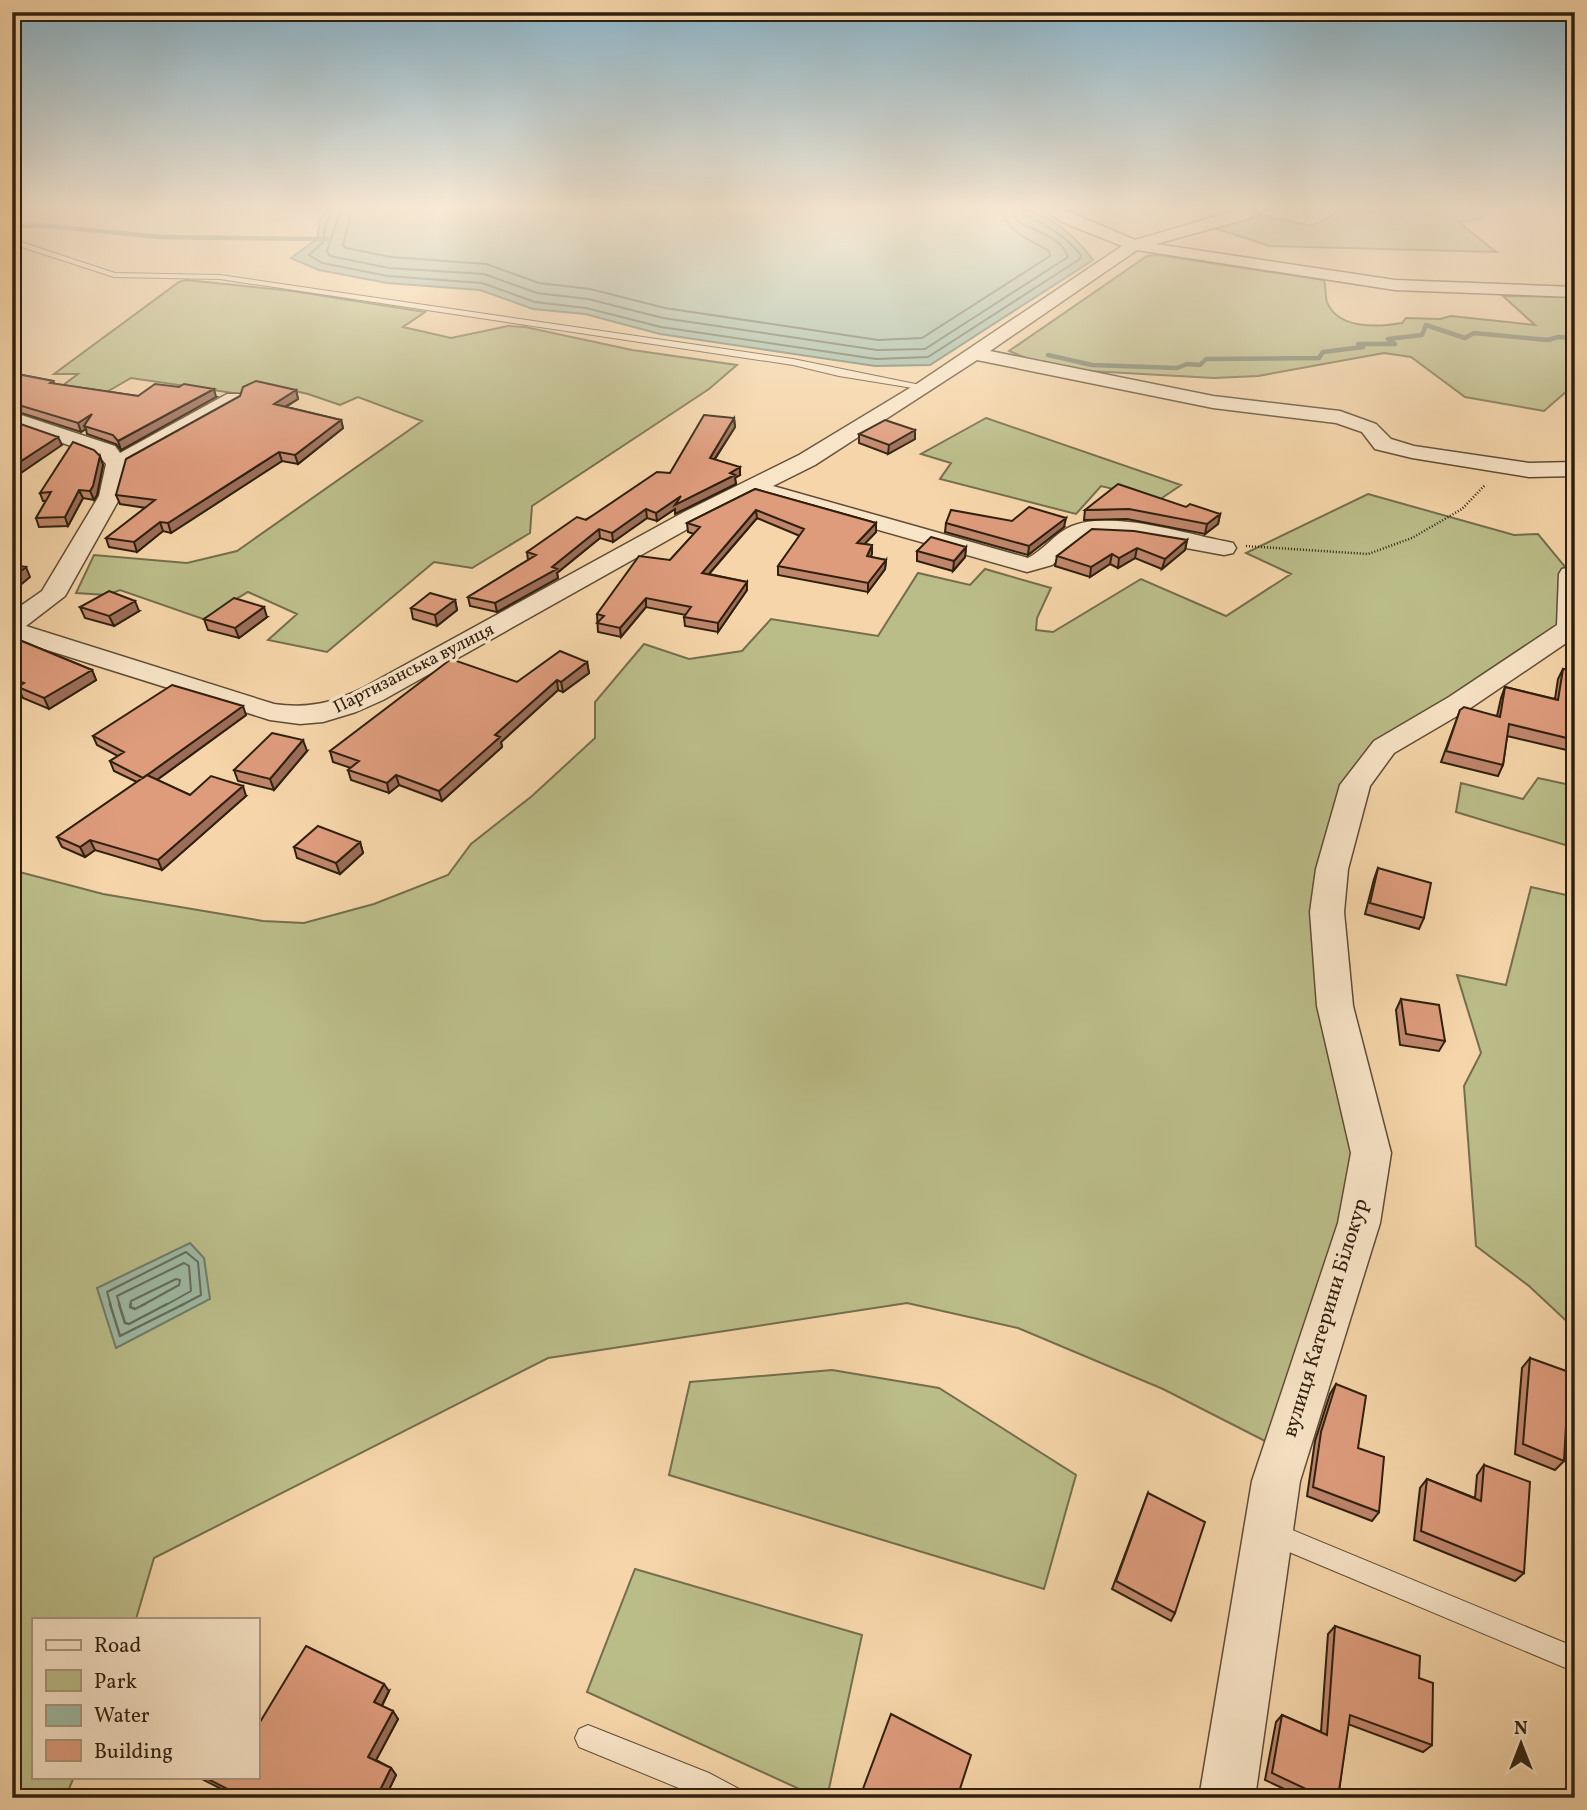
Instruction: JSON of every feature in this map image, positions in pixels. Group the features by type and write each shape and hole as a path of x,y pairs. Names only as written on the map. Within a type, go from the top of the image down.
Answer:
{"street":[{"name":"Партизанська вулиця","path":"12,630 270,712 302,718 324,715 373,694 682,523 807,460 925,387 1067,290"},
{"path":"1536,290 1575,292"},
{"path":"974,354 1213,402 1340,417 1369,428 1383,444 1412,452 1529,470 1575,469"},
{"path":"12,624 52,596 110,496 117,463 234,398"},
{"path":"12,418 107,451 117,463"},
{"path":"753,487 1027,565 1039,564 1072,534 1087,528 1224,548"},
{"name":"вулиця Катерини Білокур","path":"1227,1798 1276,1481 1359,1223 1371,1153 1335,1006 1327,912 1332,869 1355,785 1384,747 1460,703 1570,628 1571,574"}],"lane":[{"path":"311,290 770,358 925,387"},
{"path":"1268,1532 1575,1660"},
{"path":"587,1738 700,1782 730,1798"}],"path":[{"path":"1224,548 1250,545 1368,554 1412,538 1462,509 1482,486 1494,484"}],"green space":[{"path":"167,290 292,291 425,312 403,327 451,338 508,326 525,327 632,350 737,365 709,389 532,506 530,533 472,568 434,562 327,652 268,640 297,614 248,592 203,619 120,590 107,595 76,593 94,555 187,563 237,551 422,421 358,397 340,405 264,384 240,394 131,378 105,393 62,386 78,374 54,374"},
{"path":"1097,290 1325,290 1327,302 1340,318 1371,325 1402,323 1406,318 1440,319 1451,316 1535,325 1503,296 1575,297 1575,384 1544,411 1465,397 1411,357 1384,353 1258,376 1214,378 1089,371 1043,365 1009,351"},
{"path":"986,418 1181,485 1159,500 1101,486 1076,514 940,479 951,463 921,454"},
{"path":"1368,494 1514,535 1538,534 1571,574 1570,628 1384,747 1332,869 1371,1153 1265,1441 1163,1389 1018,1328 907,1303 548,1358 154,1558 136,1618 32,1618 32,1778 74,1778 65,1798 12,1798 12,870 103,894 263,921 304,923 374,904 448,875 471,844 532,796 595,738 595,702 644,644 689,659 742,651 771,619 878,636 918,573 970,585 985,569 1051,588 1037,618 1036,630 1053,632 1141,579 1226,616 1291,574 1246,553"},
{"path":"1538,778 1575,786 1575,848 1456,812 1461,783 1523,799"},
{"path":"1531,887 1575,897 1575,1329 1529,1286 1476,1246 1464,1086 1481,1053 1457,975 1506,985"},
{"path":"832,1370 939,1388 1076,1475 1044,1589 669,1475 690,1382"},
{"path":"635,1569 862,1635 827,1798 819,1798 587,1692"}],"water":[{"path":"481,290 1046,290 930,365 875,366 660,334 585,314 533,309"},
{"path":"190,1243 204,1258 210,1299 116,1348 97,1288"}],"building":[{"path":"12,373 53,381 50,383 138,396 155,384 179,387 184,384 214,389 118,441 113,435 84,426 92,414 78,423 12,403"},
{"path":"256,381 296,390 274,404 341,420 295,455 279,452 168,523 160,522 134,542 106,538 155,500 116,495 126,459 240,396 243,387"},
{"path":"704,415 734,418 710,458 740,467 730,473 735,475 675,505 681,496 656,513 646,509 612,533 599,529 552,567 557,569 495,603 468,597 536,555 527,552 577,517 586,520 657,472 670,473"},
{"path":"885,420 915,430 889,445 859,434"},
{"path":"12,421 58,437 12,467"},
{"path":"73,442 94,450 100,456 93,486 90,491 79,490 65,517 36,518 51,492 40,493"},
{"path":"1118,484 1186,507 1190,504 1220,514 1207,524 1129,509 1085,510"},
{"path":"755,489 876,523 857,543 872,545 867,556 886,560 868,583 778,566 804,529 756,510 702,573 747,582 718,623 684,617 691,607 646,598 620,628 597,623 604,616 597,614 639,556 670,560 700,527 687,523"},
{"path":"1029,507 1066,518 1029,546 946,523 951,510 1012,521"},
{"path":"1092,529 1134,531 1187,540 1165,559 1137,548 1119,558 1112,554 1091,567 1057,556"},
{"path":"931,537 966,547 954,561 917,551"},
{"path":"12,565 26,567 12,578"},
{"path":"109,591 135,601 109,616 80,607"},
{"path":"430,593 455,600 435,615 411,608"},
{"path":"234,598 264,607 235,628 204,619"},
{"path":"12,637 92,670 44,698 18,687 24,683 12,679"},
{"path":"1575,650 1575,740 1509,724 1503,765 1446,751 1460,710 1464,707 1500,717 1505,687 1558,700 1563,669 1570,670"},
{"path":"560,651 587,662 561,682 557,680 495,735 500,737 439,791 396,775 387,783 348,770 359,761 330,751 451,659 517,682"},
{"path":"172,685 243,706 143,778 110,761 124,752 93,736"},
{"path":"272,733 303,740 270,779 234,770"},
{"path":"147,775 190,795 211,776 243,786 158,860 90,840 80,847 57,837"},
{"path":"318,826 360,842 336,863 294,847"},
{"path":"1378,868 1431,883 1424,918 1370,903"},
{"path":"1401,999 1439,1005 1445,1041 1406,1034"},
{"path":"1530,1358 1569,1372 1564,1461 1523,1444"},
{"path":"1336,1384 1366,1396 1358,1448 1384,1457 1379,1512 1313,1487 1321,1432"},
{"path":"1484,1465 1530,1482 1524,1573 1421,1531 1427,1479 1481,1501"},
{"path":"1148,1493 1205,1522 1175,1613 1116,1581"},
{"path":"1335,1626 1420,1656 1419,1678 1433,1683 1432,1745 1350,1715 1338,1798 1325,1798 1272,1773 1282,1715 1327,1735"},
{"path":"306,1646 384,1684 374,1702 393,1711 368,1757 391,1768 376,1798 342,1798 331,1792 329,1798 245,1798 206,1778 259,1778 259,1724"},
{"path":"891,1714 971,1755 957,1798 867,1798 861,1794"}],"waterway":[{"path":"1048,355 1092,365 1177,368 1187,364 1200,365 1206,359 1319,358 1323,352 1363,347 1358,344 1395,344 1388,339 1422,335 1426,325 1465,338 1474,333 1548,340 1558,337 1575,338"}]}
